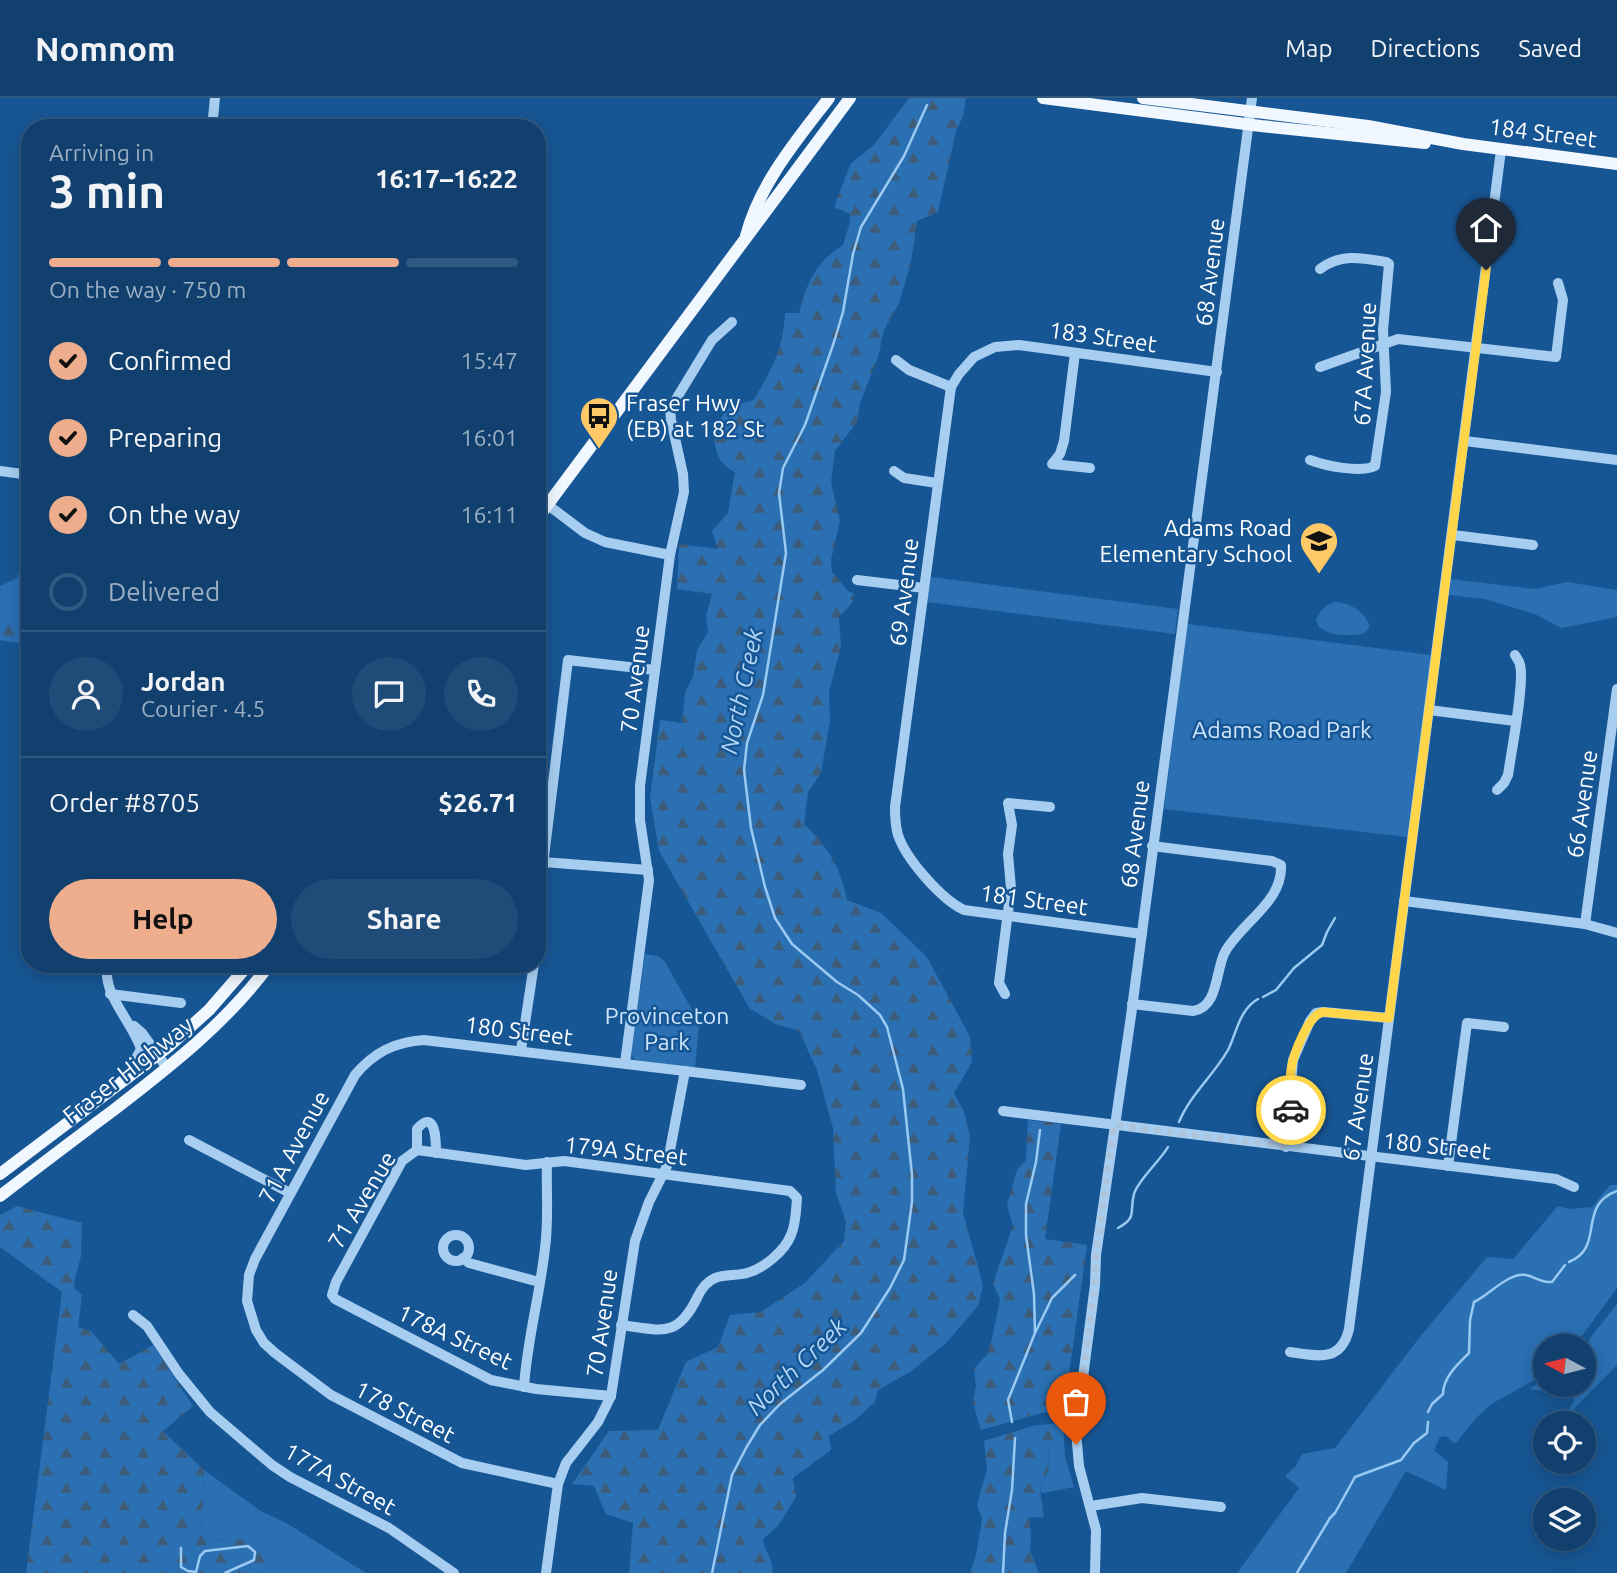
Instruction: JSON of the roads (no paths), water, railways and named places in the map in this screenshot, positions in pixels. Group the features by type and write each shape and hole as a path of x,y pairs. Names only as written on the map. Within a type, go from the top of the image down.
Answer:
{"main road":[{"path":"745,240 751,218 780,162 829,98"},
{"path":"546,508 850,98"},
{"name":"184 Street","path":"1043,98 1250,111"},
{"name":"184 Street","path":"1143,98 1250,111 1367,138 1463,144 1617,164"},
{"name":"Fraser Highway","path":"0,1174 157,1055 209,1010 241,973"},
{"name":"Fraser Highway","path":"0,1195 167,1068 218,1025 263,973"}],"street":[{"path":"213,119 215,98"},
{"name":"68 Avenue","path":"1095,1573 1096,1530 1079,1466 1076,1431 1095,1285 1096,1255 1142,934 1250,111"},
{"name":"67 Avenue","path":"1290,1352 1313,1356 1329,1355 1345,1342 1349,1329 1502,150"},
{"name":"67A Avenue","path":"1310,460 1366,469 1375,466 1386,392 1384,322 1391,268 1386,262 1350,257 1331,261 1320,269"},
{"path":"1320,367 1384,342 1403,340 1556,357 1563,300 1558,283"},
{"name":"70 Avenue","path":"625,1063 648,870 639,804 670,555 684,492 670,409 712,340 732,322"},
{"name":"183 Street","path":"984,351 1007,345 1217,372"},
{"name":"69 Avenue","path":"905,850 896,826 895,807 951,387 966,364 984,351"},
{"path":"1075,352 1064,441 1060,454 1052,464 1090,468"},
{"path":"896,360 909,370 951,387"},
{"path":"1465,441 1617,460"},
{"path":"0,471 21,474"},
{"path":"894,471 904,478 937,483"},
{"path":"548,505 586,533 605,542 670,555"},
{"path":"1453,536 1533,545"},
{"path":"857,580 923,588"},
{"path":"1497,790 1508,775 1521,674 1520,663 1515,655"},
{"path":"546,838 568,660 655,670"},
{"name":"66 Avenue","path":"1585,924 1617,689"},
{"path":"1429,710 1515,721"},
{"path":"1005,994 999,983 1011,888 1009,854 1012,825 1008,803 1050,807"},
{"path":"1132,1004 1201,1010 1209,1002 1226,952 1270,898 1282,878 1281,865 1272,861 1152,846"},
{"name":"181 Street","path":"905,850 945,898 973,912 1142,934"},
{"path":"546,862 648,870"},
{"path":"1404,901 1585,924 1617,933"},
{"path":"107,973 110,995 167,1068"},
{"path":"521,1050 533,973"},
{"path":"110,995 181,1003"},
{"path":"1286,1147 1291,1110 1291,1069 1310,1021 1316,1013 1389,1018"},
{"path":"127,1077 141,1049 128,1020"},
{"path":"1448,1166 1467,1023 1504,1027"},
{"name":"71A Avenue","path":"256,1330 247,1301 249,1275 255,1259 355,1075 378,1053 402,1042 440,1042"},
{"name":"180 Street","path":"440,1042 801,1085"},
{"name":"70 Avenue","path":"546,1573 558,1484 566,1463 598,1422 611,1396 635,1241 668,1161 685,1071"},
{"name":"180 Street","path":"1003,1111 1556,1179 1574,1186"},
{"name":"71 Avenue","path":"332,1295 336,1282 402,1161 417,1150 417,1129 421,1124 428,1123 436,1131 436,1153"},
{"path":"189,1140 290,1193"},
{"name":"179A Street","path":"417,1150 526,1165 564,1161 790,1191 797,1198 792,1235 782,1250 770,1260 748,1273 715,1278 706,1284 678,1326 665,1329 621,1325"},
{"path":"524,1387 546,1246 547,1162"},
{"path":"463,1258 469,1264 539,1282"},
{"name":"178A Street","path":"332,1295 340,1303 491,1380 524,1387 611,1396"},
{"name":"177A Street","path":"133,1315 147,1326 179,1374 210,1412 272,1465 389,1528 454,1573"},
{"name":"178 Street","path":"256,1330 264,1343 275,1353 331,1395 432,1448 476,1468 558,1484"},
{"path":"1091,1506 1142,1498 1222,1507"}],"waterway":[{"name":"North Creek","path":"712,1573 732,1475 760,1425 861,1333 890,1288 904,1260 912,1202 912,1175 903,1089 887,1027 880,1015 858,995 837,982 792,944 775,918 751,828 744,770 747,743 763,695 786,553 779,493 783,468 805,425 834,342 861,227 904,156 927,105"},
{"path":"1263,997 1276,990 1294,968 1322,945 1335,918"},
{"path":"1179,1122 1189,1103 1228,1050 1243,1015 1258,999"},
{"path":"1035,1333 1034,1294 1026,1235 1026,1204 1040,1130"},
{"path":"1118,1228 1131,1217 1136,1189 1168,1147"},
{"path":"1569,1262 1586,1247 1597,1206 1617,1191"},
{"path":"1428,1412 1443,1394 1452,1371 1469,1353 1470,1320 1474,1302 1506,1280 1520,1275 1552,1282 1565,1265"},
{"path":"1012,1422 1008,1400 1035,1333 1052,1298 1075,1275"},
{"path":"1297,1573 1355,1477 1401,1460 1414,1443 1427,1433 1428,1422"},
{"path":"1003,1573 1015,1438"},
{"path":"181,1548 181,1567 196,1572 200,1556 205,1551 248,1546 255,1552 254,1560 225,1573"}],"place":[{"name":"Fraser Hwy (EB) at 182 St","path":"599,450"},
{"name":"Adams Road Elementary School","path":"1319,575"}],"park label":[{"name":"Adams Road Park","path":"1282,730"},
{"name":"Provinceton Park","path":"667,1029"}]}
